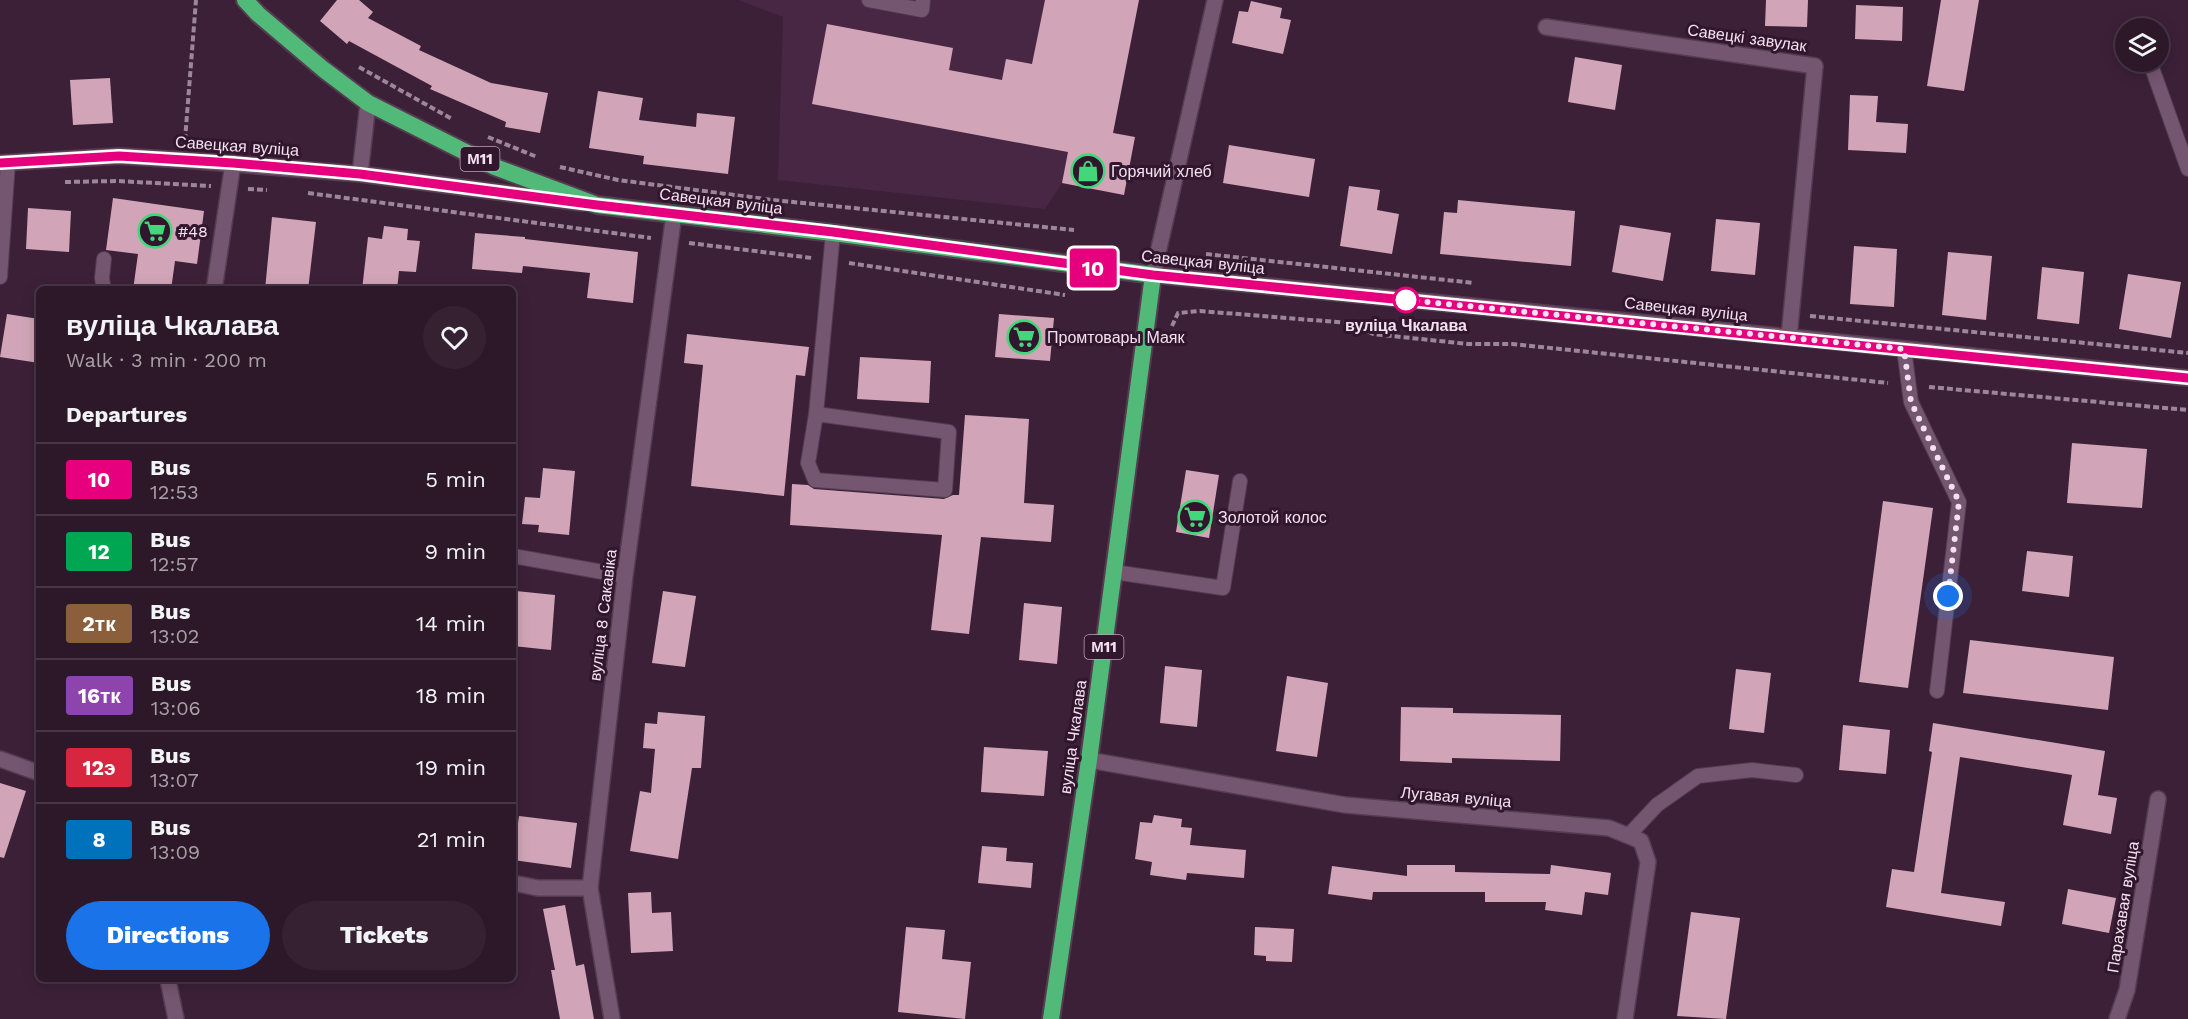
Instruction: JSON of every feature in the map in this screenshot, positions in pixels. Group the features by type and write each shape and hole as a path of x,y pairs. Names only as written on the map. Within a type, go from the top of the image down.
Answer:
{"highway":[{"name":"М11","path":"245,0 258,15 368,103 495,167 597,205"},
{"name":"Савецкая вуліца","path":"597,205 833,232 1153,275"},
{"name":"вуліца Чкалава","path":"1051,1019 1089,760 1153,275"}],"street":[{"name":"вуліца Чкалава","path":"1153,275 1215,0"},
{"name":"Савецкі завулак","path":"1546,27 1815,66 1790,337"},
{"path":"360,174 368,103"},
{"name":"Савецкая вуліца","path":"4,163 119,156 233,163 360,174 597,205"},
{"path":"215,286 233,163"},
{"name":"вуліца 8 Сакавіка","path":"612,1019 590,888 625,576 674,214"},
{"name":"Савецкая вуліца","path":"1153,275 2188,378"},
{"path":"0,759 36,772"},
{"name":"Лугавая вуліца","path":"1089,760 1345,805 1609,828 1628,836"},
{"name":"Парахавая вуліца","path":"2117,1019 2127,990 2158,799"},
{"path":"1625,1019 1648,862 1641,841 1628,836"},
{"path":"516,884 538,888 590,888"},
{"path":"168,982 176,1019"}],"lane":[{"path":"869,0 922,10 923,0"},
{"path":"2154,72 2188,170"},
{"path":"0,277 4,163"},
{"path":"816,414 949,432 945,490 815,480 808,463 816,414 833,232"},
{"path":"103,286 104,259"},
{"path":"1904,349 1911,402 1959,502 1937,691"},
{"path":"1114,572 1223,588 1240,480"},
{"path":"516,557 625,576"},
{"path":"1628,836 1657,805 1698,776 1752,770 1796,775"}],"path":[{"path":"183,160 196,0"},
{"path":"354,64 455,121"},
{"path":"486,136 538,158"},
{"path":"559,166 618,180 773,200 1074,230"},
{"path":"62,182 117,180 277,190"},
{"path":"300,192 832,260 1065,295"},
{"path":"1206,254 1480,284"},
{"path":"1172,326 1178,313 1200,311 1349,323 1373,334 1468,344 1512,344 1909,385 2188,410"},
{"path":"1792,314 2188,353"}],"shaded area":[{"path":"738,0 1139,0 1113,132 1135,137 1124,195 1062,183 1045,209 778,180 783,17"}],"building":[{"path":"337,0 359,0 373,12 368,18 421,46 419,50 491,83 548,93 540,133 505,127 506,122 430,89 432,86 349,41 347,44 320,21"},
{"path":"1045,0 1139,0 1113,133 1135,137 1124,195 1062,183 1068,152 812,104 827,24 953,48 949,70 1002,80 1006,59 1032,64"},
{"path":"1766,0 1808,0 1807,27 1765,26"},
{"path":"1941,0 1979,0 1964,91 1927,86"},
{"path":"1251,1 1282,8 1280,18 1291,20 1283,54 1232,43 1239,11 1248,12"},
{"path":"1856,5 1903,7 1902,41 1855,39"},
{"path":"1575,57 1622,65 1615,110 1568,102"},
{"path":"110,78 113,123 73,125 70,80"},
{"path":"598,91 643,98 639,120 696,127 697,113 735,117 728,174 643,164 644,156 589,148"},
{"path":"1850,95 1878,96 1876,122 1908,124 1906,153 1848,150"},
{"path":"1229,145 1315,159 1309,197 1223,183"},
{"path":"1349,186 1380,190 1377,210 1399,214 1392,254 1340,246"},
{"name":"#48","path":"113,198 204,211 197,264 175,261 172,286 134,286 138,254 106,250"},
{"path":"1458,200 1575,211 1571,266 1440,254 1444,212 1457,213"},
{"path":"28,208 71,211 69,252 26,249"},
{"path":"272,217 316,222 308,286 265,286"},
{"path":"1716,219 1760,223 1755,275 1711,271"},
{"path":"1620,225 1671,233 1663,281 1612,272"},
{"path":"384,226 408,229 407,240 420,241 416,272 399,271 397,286 362,286 368,237 382,239"},
{"path":"475,233 525,237 525,239 638,252 633,303 587,298 590,273 523,266 522,273 472,269"},
{"path":"1854,246 1897,249 1894,307 1850,304"},
{"path":"1948,252 1992,256 1986,320 1942,315"},
{"path":"2042,267 2084,272 2079,324 2037,319"},
{"path":"2128,274 2181,282 2171,338 2119,329"},
{"path":"7,314 36,319 36,363 0,357"},
{"name":"Промтовары Маяк","path":"999,314 1054,318 1050,361 995,357"},
{"path":"687,334 809,347 805,376 796,375 784,496 691,486 703,365 684,363"},
{"path":"860,357 931,361 929,403 857,399"},
{"path":"965,415 1029,419 1024,503 1054,505 1051,542 981,537 969,634 931,630 942,535 790,525 792,484 808,485 814,489 944,499 959,495"},
{"path":"2072,443 2147,449 2142,508 2067,503"},
{"path":"543,468 575,471 569,535 538,532 539,525 522,524 525,497 540,498"},
{"name":"Золотой колос","path":"1186,470 1219,475 1209,538 1176,532"},
{"path":"1883,501 1933,508 1908,688 1859,682"},
{"path":"2027,551 2073,556 2069,597 2022,591"},
{"path":"516,591 555,595 551,650 516,646"},
{"path":"663,591 696,596 685,667 652,663"},
{"path":"1024,603 1062,607 1057,664 1019,660"},
{"path":"1970,640 2114,657 2108,710 1963,693"},
{"path":"1165,666 1202,670 1197,727 1160,723"},
{"path":"1736,669 1771,673 1764,733 1729,729"},
{"path":"1287,676 1328,683 1317,757 1276,751"},
{"path":"1401,707 1453,708 1453,713 1561,715 1560,761 1452,758 1452,763 1400,761"},
{"path":"658,712 705,716 701,768 692,768 678,859 630,851 640,791 651,793 655,749 643,748 645,723 657,724"},
{"path":"1933,723 2105,751 2098,795 2117,798 2111,834 2063,825 2072,775 1960,757 1941,893 2005,902 2001,926 1886,907 1892,869 1914,872 1932,752 1929,751"},
{"path":"1843,725 1890,730 1886,774 1839,770"},
{"path":"984,747 1048,751 1044,796 981,792"},
{"path":"0,783 26,791 4,858 0,857"},
{"path":"1154,815 1182,819 1181,827 1192,828 1190,845 1246,850 1244,878 1187,873 1186,880 1150,875 1152,862 1135,859 1140,822 1152,823"},
{"path":"519,816 577,823 571,868 516,860"},
{"path":"982,846 1007,848 1006,861 1033,863 1031,888 978,883"},
{"path":"1407,865 1455,865 1455,872 1550,874 1551,865 1611,873 1608,895 1585,892 1582,915 1545,910 1546,902 1485,902 1485,892 1373,892 1372,900 1328,894 1332,866 1407,876"},
{"path":"2068,889 2116,898 2109,933 2062,924"},
{"path":"651,892 652,913 671,912 673,951 631,953 628,893"},
{"path":"565,905 576,966 584,964 594,1019 560,1019 551,970 555,970 543,909"},
{"path":"1691,912 1740,918 1726,1019 1677,1016"},
{"path":"906,927 945,930 942,959 971,962 965,1019 898,1012"},
{"path":"1255,927 1294,929 1292,962 1266,961 1266,956 1254,955"}],"bus line":[{"name":"10","path":"0,163 119,156 360,174 597,205 833,232 1153,275 2188,378"}],"place":[{"name":"Горячий хлеб","path":"1088,171"},
{"name":"#48","path":"155,231"},
{"name":"вуліца Чкалава","path":"1406,300"},
{"name":"Промтовары Маяк","path":"1024,337"},
{"name":"Золотой колос","path":"1195,517"}],"route":[{"path":"1406,300 1904,349 1911,402 1959,502 1948,596"}]}
